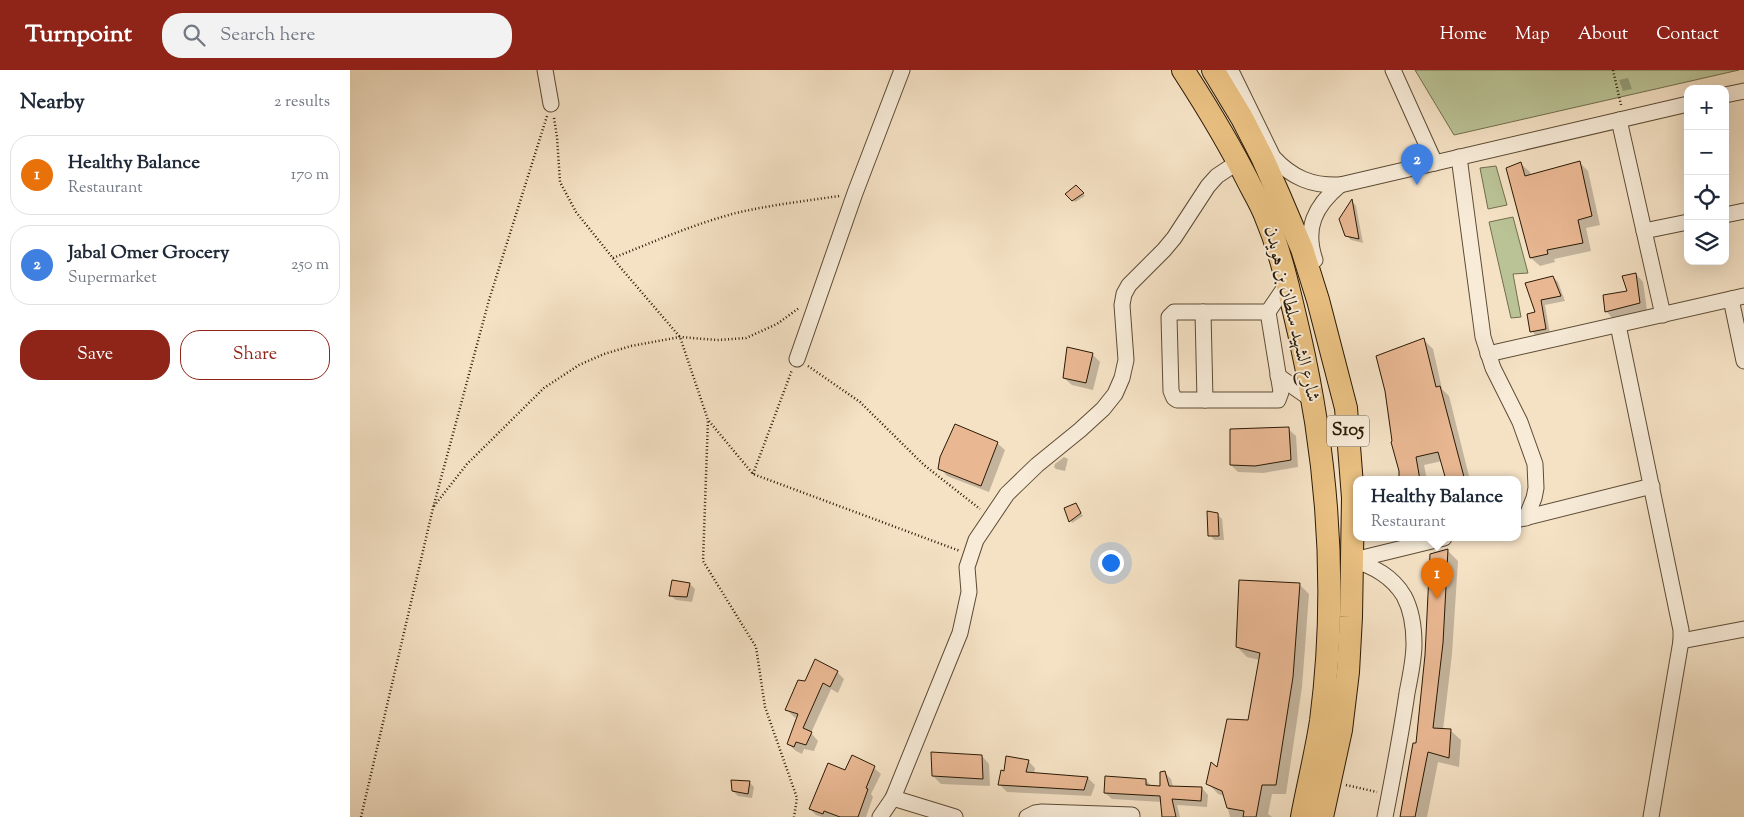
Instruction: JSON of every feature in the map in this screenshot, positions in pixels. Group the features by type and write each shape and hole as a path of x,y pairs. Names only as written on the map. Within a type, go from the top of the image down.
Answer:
{"highway":[{"name":"شارع الشهيد سلطان بن هويدن","path":"1183,70 1238,162 1267,219 1278,249 1314,401 1324,471 1328,521 1329,609 1321,722 1302,817"},
{"name":"شارع الشهيد سلطان بن هويدن","path":"1213,70 1242,118 1279,194 1302,249 1318,300 1346,408 1353,492 1353,560 1348,672 1341,730 1322,817"},
{"path":"1314,401 1327,434 1332,457 1335,492 1338,497 1343,499 1349,497 1353,492"}],"street":[{"path":"545,70 551,104"},
{"path":"797,359 855,193 902,70"},
{"path":"1228,70 1233,75 1273,157 1282,166 1303,180 1315,184 1340,184 1684,105"},
{"path":"1393,70 1435,163"},
{"path":"1729,94 1744,91"},
{"path":"1622,119 1663,314"},
{"path":"1459,157 1480,321 1488,354 1499,382 1520,422 1534,464 1536,488 1533,503 1521,519"},
{"path":"880,817 893,798 960,633 969,592 967,567 976,540 1007,494 1080,430 1103,408 1114,394 1122,378 1126,360 1122,305 1124,294 1129,285 1174,238 1208,186 1217,176 1238,162"},
{"path":"1318,300 1321,279 1312,252 1310,236 1312,221 1326,196 1340,184"},
{"path":"1729,214 1744,211"},
{"path":"1644,230 1684,223"},
{"path":"1268,312 1174,312 1169,317 1171,391 1174,398 1177,400 1275,401 1280,397 1281,392 1268,312 1287,284"},
{"path":"1488,354 1737,297 1744,361"},
{"path":"1203,312 1206,400"},
{"path":"1618,325 1680,620 1681,641 1650,817"},
{"path":"1278,376 1314,401"},
{"path":"1521,519 1652,486"},
{"path":"1353,560 1432,541"},
{"path":"1353,560 1369,565 1383,573 1395,584 1408,605 1414,629 1414,646 1404,714 1385,817"},
{"path":"1681,641 1744,629"},
{"path":"893,798 955,817"},
{"path":"1027,817 1042,812 1132,814"}],"path":[{"path":"1613,70 1622,119"},
{"path":"551,104 557,137 560,182 576,212 680,337 708,420 703,561 756,647 766,707 797,798 794,817"},
{"path":"361,817 433,508 489,300 551,104"},
{"path":"613,258 701,223 736,213 774,205 855,193"},
{"path":"433,508 467,464 544,388 579,365 604,354 631,346 680,337 717,340 746,338 777,324 800,308"},
{"path":"753,474 797,359 860,402 924,465 991,518"},
{"path":"708,420 753,474 971,555"},
{"path":"1330,782 1390,795"}],"green space":[{"path":"1415,70 1739,70 1454,135"},
{"path":"1496,166 1507,205 1488,209 1480,168"},
{"path":"1513,217 1528,273 1513,274 1521,317 1511,318 1489,222"}],"building":[{"path":"1580,161 1592,216 1578,220 1583,243 1547,250 1548,254 1530,258 1506,168 1521,162 1525,176"},
{"path":"1076,185 1084,193 1072,201 1065,194"},
{"path":"1352,199 1359,239 1345,236 1339,219"},
{"path":"1636,273 1640,303 1605,312 1603,295 1627,291 1622,276"},
{"path":"1553,276 1561,296 1541,300 1546,329 1530,332 1527,314 1535,312 1525,283"},
{"path":"1424,338 1436,387 1440,386 1464,476 1445,476 1438,452 1416,457 1419,476 1399,476 1391,442 1385,391 1376,356"},
{"path":"1067,347 1093,353 1086,383 1063,378"},
{"path":"955,424 998,442 981,486 938,469 940,457"},
{"path":"1289,427 1291,460 1255,466 1230,465 1230,429"},
{"path":"1076,503 1081,513 1069,522 1064,508"},
{"path":"1207,511 1218,513 1219,536 1208,536"},
{"path":"1448,549 1443,643 1433,728 1451,729 1449,758 1428,752 1415,817 1400,817 1413,743 1416,743 1425,655 1430,554"},
{"path":"672,580 690,583 687,597 669,596"},
{"path":"1239,580 1300,583 1293,677 1276,785 1262,785 1256,817 1243,817 1244,811 1227,808 1222,791 1206,784 1211,762 1217,767 1227,719 1248,720 1260,653 1236,647"},
{"path":"815,659 838,671 830,687 823,683 803,728 812,732 806,745 796,742 794,747 787,744 798,714 785,710 798,680 805,681"},
{"path":"931,752 982,755 983,779 932,776"},
{"path":"852,755 875,766 866,788 868,789 858,817 840,817 824,811 823,814 809,809 828,763 845,770"},
{"path":"1006,756 1029,760 1026,772 1088,777 1084,790 998,785 1001,770 1004,771"},
{"path":"1165,771 1169,786 1202,787 1201,801 1172,799 1176,817 1162,817 1160,796 1104,793 1105,776 1146,779 1146,785 1160,786 1160,772"},
{"path":"731,780 750,781 748,794 732,791"}],"place":[{"name":"Jabal Omer Grocery","path":"1417,185"},
{"name":"Healthy Balance","path":"1437,599"}]}
